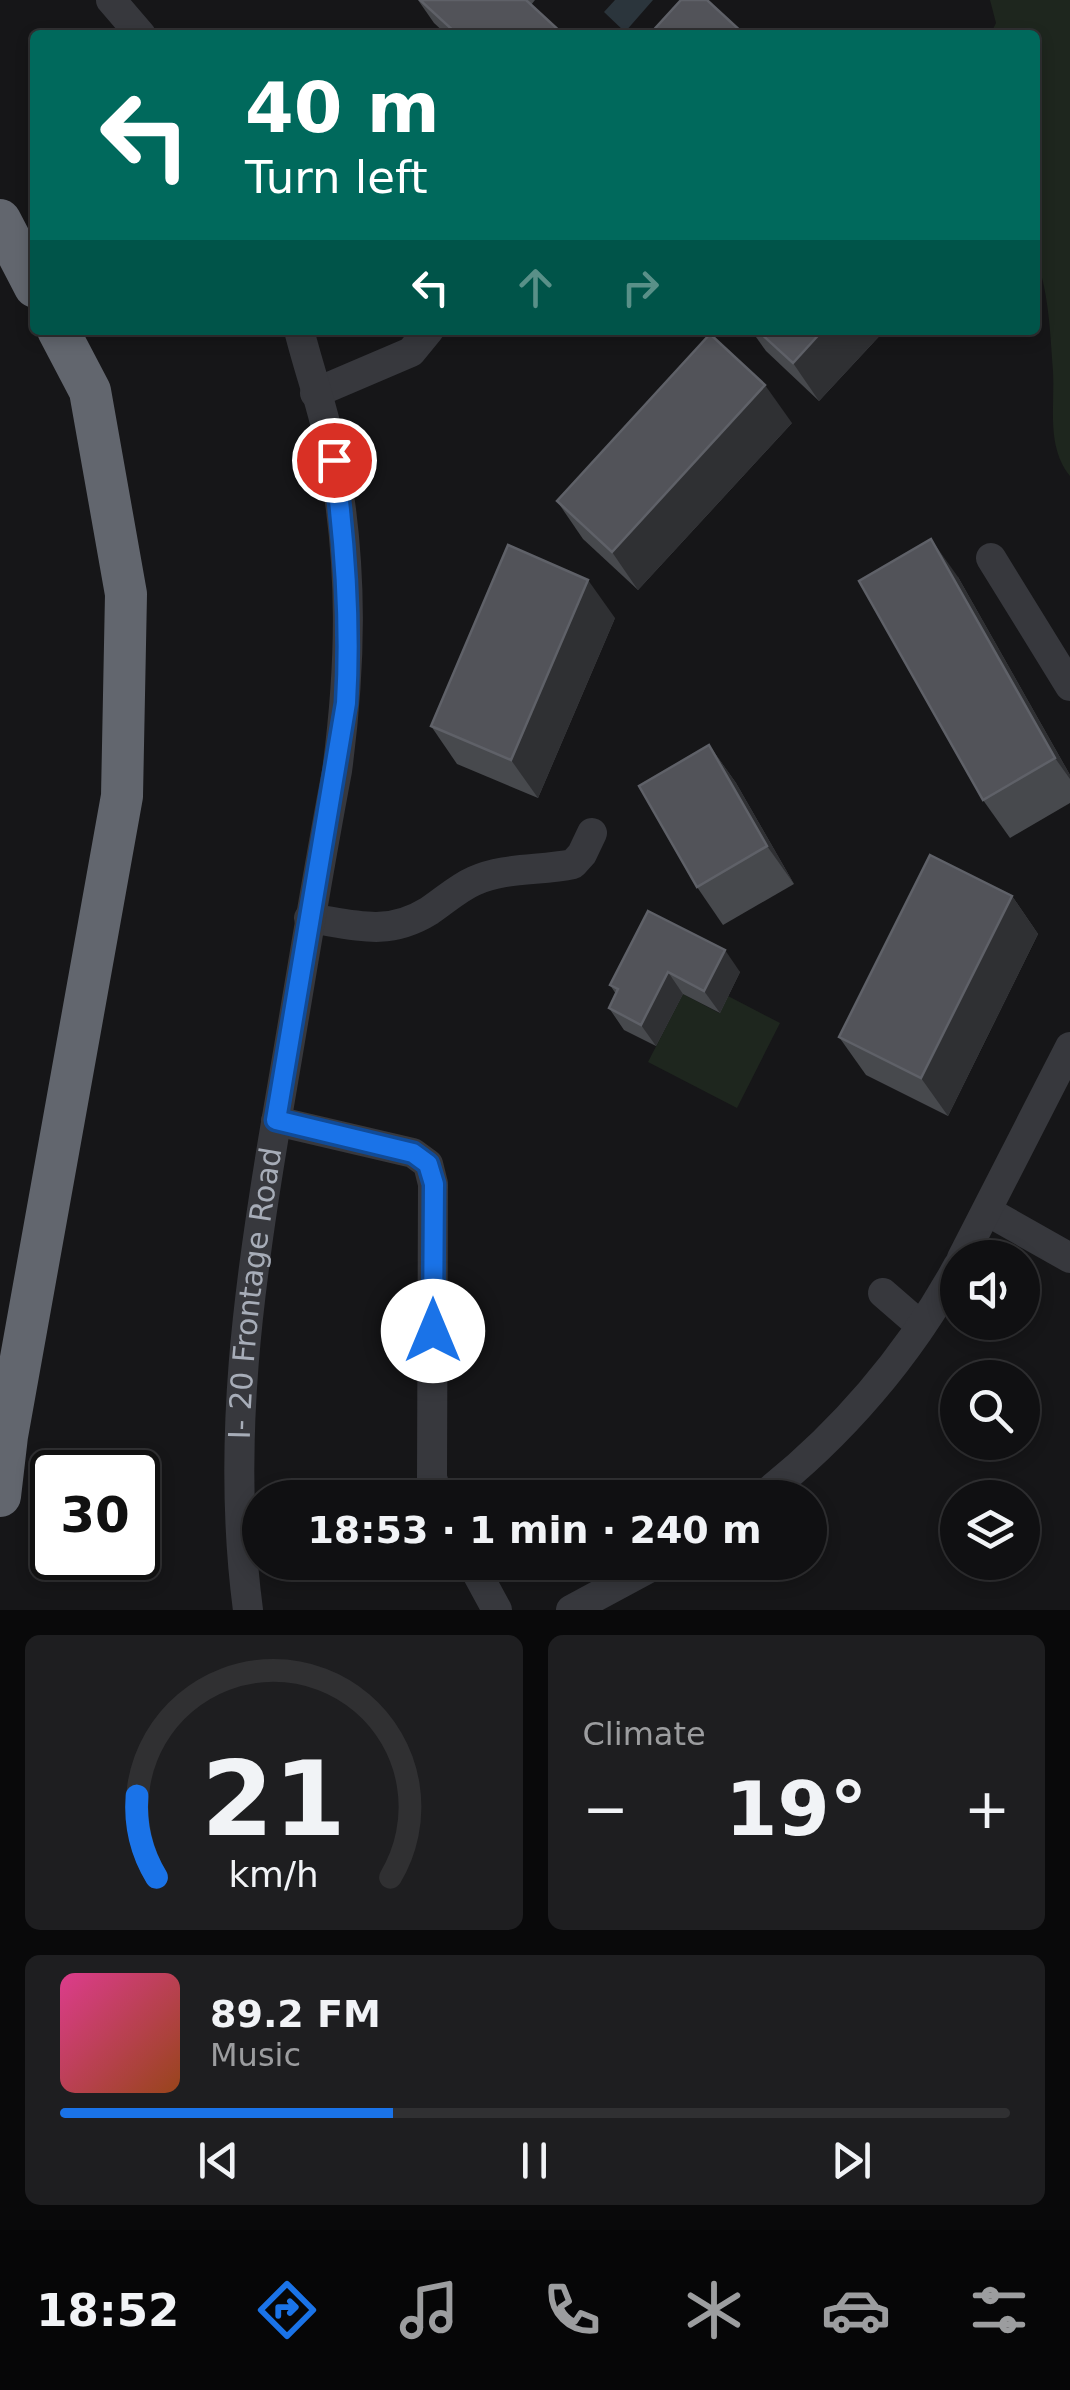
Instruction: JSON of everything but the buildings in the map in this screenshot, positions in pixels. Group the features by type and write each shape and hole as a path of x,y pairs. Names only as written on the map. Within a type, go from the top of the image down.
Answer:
{"highway":[{"path":"0,220 30,277"},
{"path":"0,1496 7,1436 122,796 126,594 90,392 61,335"}],"street":[{"path":"112,0 137,30"},
{"name":"I- 20 Frontage Road","path":"248,1610 240,1514 239,1414 246,1322 260,1206 337,772 350,634 346,545 334,460 300,335"},
{"path":"315,392 411,352 425,335"},
{"path":"991,558 1070,686"},
{"path":"310,918 378,929 396,926 414,920 471,882 517,870 573,864 592,833"},
{"path":"971,1240 1070,1048"},
{"path":"276,1120 413,1153 428,1164 434,1184 433,1480"},
{"path":"987,1210 1070,1258"},
{"path":"883,1294 922,1326"},
{"path":"782,1480 842,1425 922,1326 940,1296"},
{"path":"480,1580 496,1610"},
{"path":"571,1610 627,1580"}],"shaded area":[{"path":"615,0 653,0 627,30 604,12"},
{"path":"990,0 1070,0 1070,476 1062,464 1053,426 1053,371 1040,272 1040,30 992,30 996,23"},
{"path":"683,994 719,1013 728,996 780,1023 737,1108 648,1062"}],"route":[{"path":"334,460 346,545 350,634 346,703 276,1120 413,1153 428,1164 434,1184 433,1331"}]}
